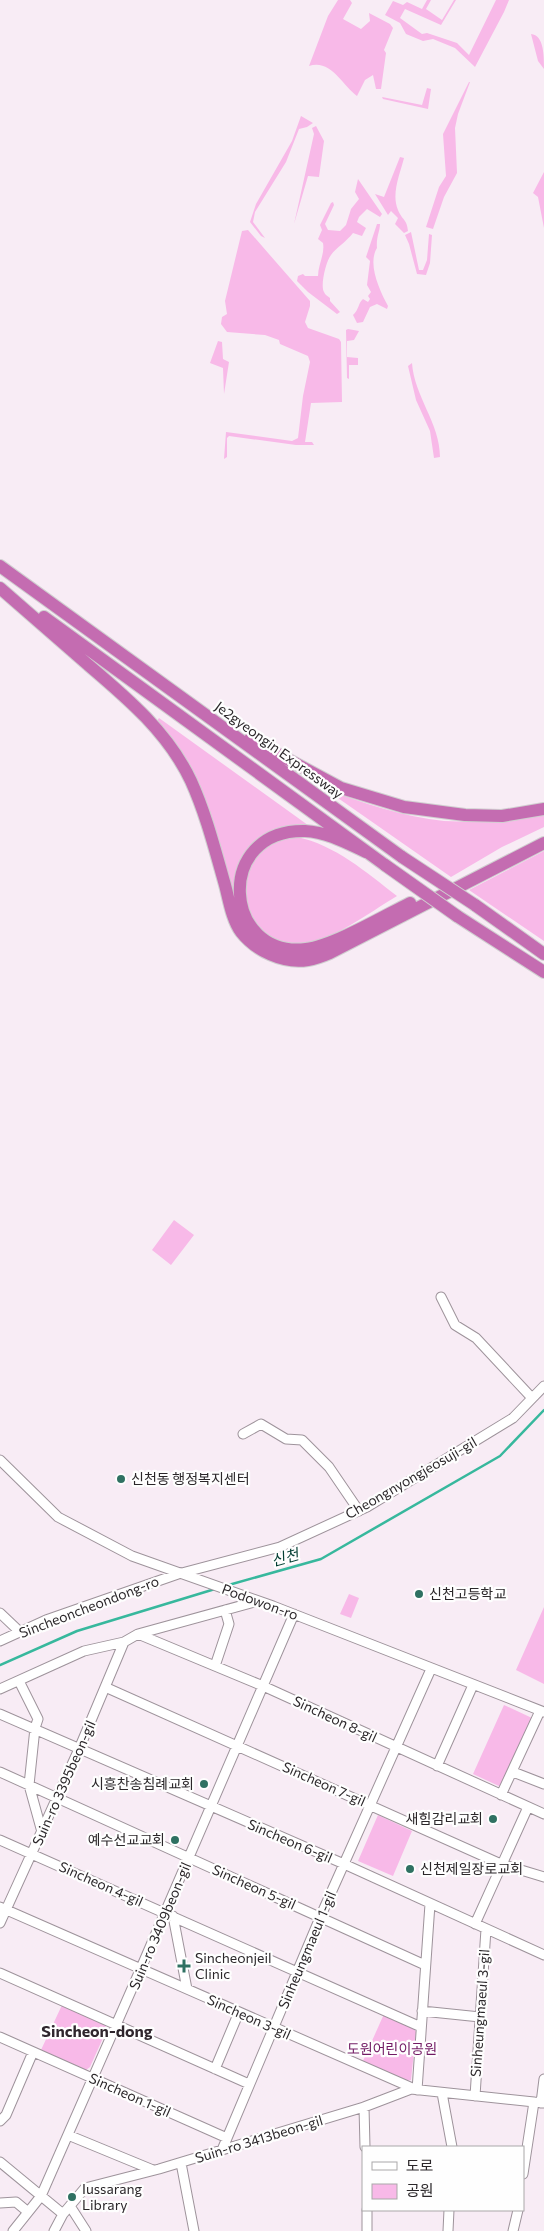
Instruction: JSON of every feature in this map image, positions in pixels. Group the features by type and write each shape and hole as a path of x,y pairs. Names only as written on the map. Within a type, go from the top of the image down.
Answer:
{"highway":[{"name":"Je2gyeongin Expressway","path":"0,566 402,856 544,954"},
{"path":"0,584 366,852 457,916 544,972"},
{"path":"0,588 131,702 154,725 190,780 206,821 230,905 240,931 256,946 269,954 286,960 308,960 330,954 544,843"},
{"path":"206,715 310,773 341,788 371,798 404,807 465,815 502,816 544,809"},
{"path":"366,852 341,840 305,831 273,836 248,858 240,878 239,894 245,918 264,940 276,946 292,950 307,949 335,940 544,836"}],"street":[{"path":"441,1297 455,1324 476,1338 532,1398"},
{"name":"Cheongnyongjeosuji-gil","path":"182,1575 280,1547 359,1511 513,1418 544,1386"},
{"path":"243,1434 261,1424 286,1439 302,1440 329,1467 359,1511"},
{"name":"Podowon-ro","path":"0,1460 58,1517 132,1556 294,1614 542,1711 501,1795"},
{"name":"Sincheoncheondong-ro","path":"0,1641 46,1620 182,1575"},
{"path":"0,1689 84,1651 124,1642 138,1634 255,1600"},
{"path":"215,1666 229,1624 224,1610"},
{"path":"0,1612 20,1632"},
{"name":"Suin-ro 3409beon-gil","path":"13,2231 40,2196 68,2136 141,1968 169,1914 189,1858 294,1614"},
{"name":"Sincheon 8-gil","path":"138,1634 263,1686 544,1814"},
{"name":"Suin-ro 3395beon-gil","path":"0,1923 3,1908 32,1854 124,1642"},
{"name":"Sinheungmaeul 1-gil","path":"222,2150 344,1864 431,1669"},
{"path":"19,1681 38,1719 35,1728 29,1785 42,1832"},
{"path":"437,1766 473,1685"},
{"name":"Sincheon 7-gil","path":"105,1687 501,1864 544,1877"},
{"name":"Sincheon 6-gil","path":"0,1714 344,1864 544,1955"},
{"name":"Sincheon 5-gil","path":"0,1772 425,1965"},
{"path":"512,1772 544,1784"},
{"path":"475,1924 528,1807"},
{"name":"Sincheon 4-gil","path":"0,1840 421,2027"},
{"path":"417,2090 430,1904"},
{"name":"Sincheon 3-gil","path":"3,1908 417,2090"},
{"path":"169,1914 187,1989"},
{"name":"Sinheungmaeul 3-gil","path":"475,2096 486,1929"},
{"path":"0,1973 249,2084"},
{"path":"422,2011 480,2017"},
{"path":"214,2069 239,2012"},
{"name":"Sincheon 1-gil","path":"0,2037 227,2138"},
{"path":"0,2121 6,2115 33,2052"},
{"path":"524,2170 544,2079"},
{"name":"Suin-ro 3413beon-gil","path":"54,2231 63,2214 85,2188 181,2163 364,2107 411,2089 540,2102"},
{"path":"442,2093 452,2146"},
{"path":"364,2107 365,2146"},
{"path":"68,2136 154,2171"},
{"path":"0,2162 63,2214"},
{"path":"181,2163 194,2231"},
{"path":"0,2203 16,2202 28,2212"},
{"path":"70,2206 86,2231"},
{"path":"367,2211 367,2231"},
{"path":"448,2231 449,2211"},
{"path":"513,2231 518,2211"}],"green space":[{"path":"338,0 350,0 352,3 343,19 361,29 370,21 369,13 390,24 393,28 384,50 386,53 381,89 376,89 373,75 365,80 357,96 336,74 324,66 309,66 328,16"},
{"path":"427,0 431,0 426,9 442,20 454,0 456,0 441,25 405,9 400,18 422,34 427,33 457,43 469,55 496,0 509,0 475,67 455,48 433,39 423,41 406,34 400,23 385,15 393,1 403,5 407,2 422,9"},
{"path":"531,34 539,38 541,42 544,69 538,61"},
{"path":"469,82 455,128 457,173 444,197 433,229 426,227 439,187 446,176 443,134"},
{"path":"427,88 431,89 428,109 383,99 382,97 422,105"},
{"path":"301,116 313,123 299,129 286,162 255,212 253,222 265,238 261,236 250,222 256,204 292,141"},
{"path":"316,126 324,141 319,177 308,176 294,224 314,134 312,128"},
{"path":"400,157 404,158 395,197 398,210 408,231 404,233 395,224 398,218 391,211 388,215 375,194 384,197"},
{"path":"544,172 544,228 538,197 533,193"},
{"path":"358,179 382,214 380,217 367,209 357,222 366,228 362,236 353,233 333,252 327,262 323,289 330,298 330,301 340,312 337,314 297,281 298,276 303,274 305,276 318,276 323,247 323,243 318,239 322,230 320,225 333,202 334,205 325,224 328,230 340,231 346,225 351,209 359,199 355,192"},
{"path":"377,224 380,224 373,262 378,285 388,306 387,309 377,304 370,307 363,322 357,323 353,315 360,302 363,299 368,302 370,299 368,296 371,292 367,285 370,261 366,257"},
{"path":"248,230 310,301 305,322 308,328 339,339 341,342 342,402 311,403 305,442 312,442 314,445 296,445 229,436 227,438 227,457 224,459 226,432 292,441 298,438 303,396 310,362 308,356 280,344 279,340 265,335 227,332 221,324 222,317 227,314 225,301 242,231"},
{"path":"411,232 419,270 423,270 427,260 429,234 432,235 430,263 426,275 417,274 405,235"},
{"path":"346,330 359,331 354,340 347,341 347,357 358,358 358,365 349,365 349,379 347,378"},
{"path":"218,341 222,342 223,359 229,362 224,394 223,368 210,363"},
{"path":"412,363 417,387 436,433 440,457 434,458 430,431 416,400 408,366"},
{"path":"159,718 312,828 273,831 264,834 256,840 249,847 239,864 234,893 225,864 157,721"},
{"path":"325,789 399,813 444,821 482,821 544,813 544,827 502,847 451,877"},
{"path":"297,837 324,846 350,860 397,896 349,926 324,938 291,945 273,938 258,926 250,913 246,898 249,870 256,857 267,846 282,839"},
{"path":"544,851 544,941 469,890"},
{"path":"174,1220 194,1235 171,1265 152,1250"},
{"path":"349,1594 359,1598 351,1618 340,1614"},
{"path":"544,1607 544,1684 516,1670"},
{"path":"504,1705 532,1718 501,1787 473,1774"},
{"path":"378,1815 412,1831 393,1876 358,1861"},
{"path":"62,2005 105,2024 107,2029 90,2067 86,2070 41,2050"},
{"name":"도원어린이공원","path":"384,2014 412,2025 416,2032 411,2080 405,2081 363,2061"}],"waterway":[{"name":"신천","path":"225,1586 321,1559 500,1456 544,1410"},
{"name":"신천","path":"0,1665 77,1631 215,1589"}],"place":[{"name":"신천동 행정복지센터","path":"121,1479"},
{"name":"신천고등학교","path":"419,1594"},
{"name":"시흥찬송침례교회","path":"204,1784"},
{"name":"새힘감리교회","path":"493,1819"},
{"name":"예수선교교회","path":"175,1840"},
{"name":"신천제일장로교회","path":"410,1869"},
{"name":"Sincheonjeil Clinic","path":"184,1966"},
{"name":"Iussarang Library","path":"72,2197"}],"district":[{"name":"Sincheon-dong","path":"97,2031"}]}
